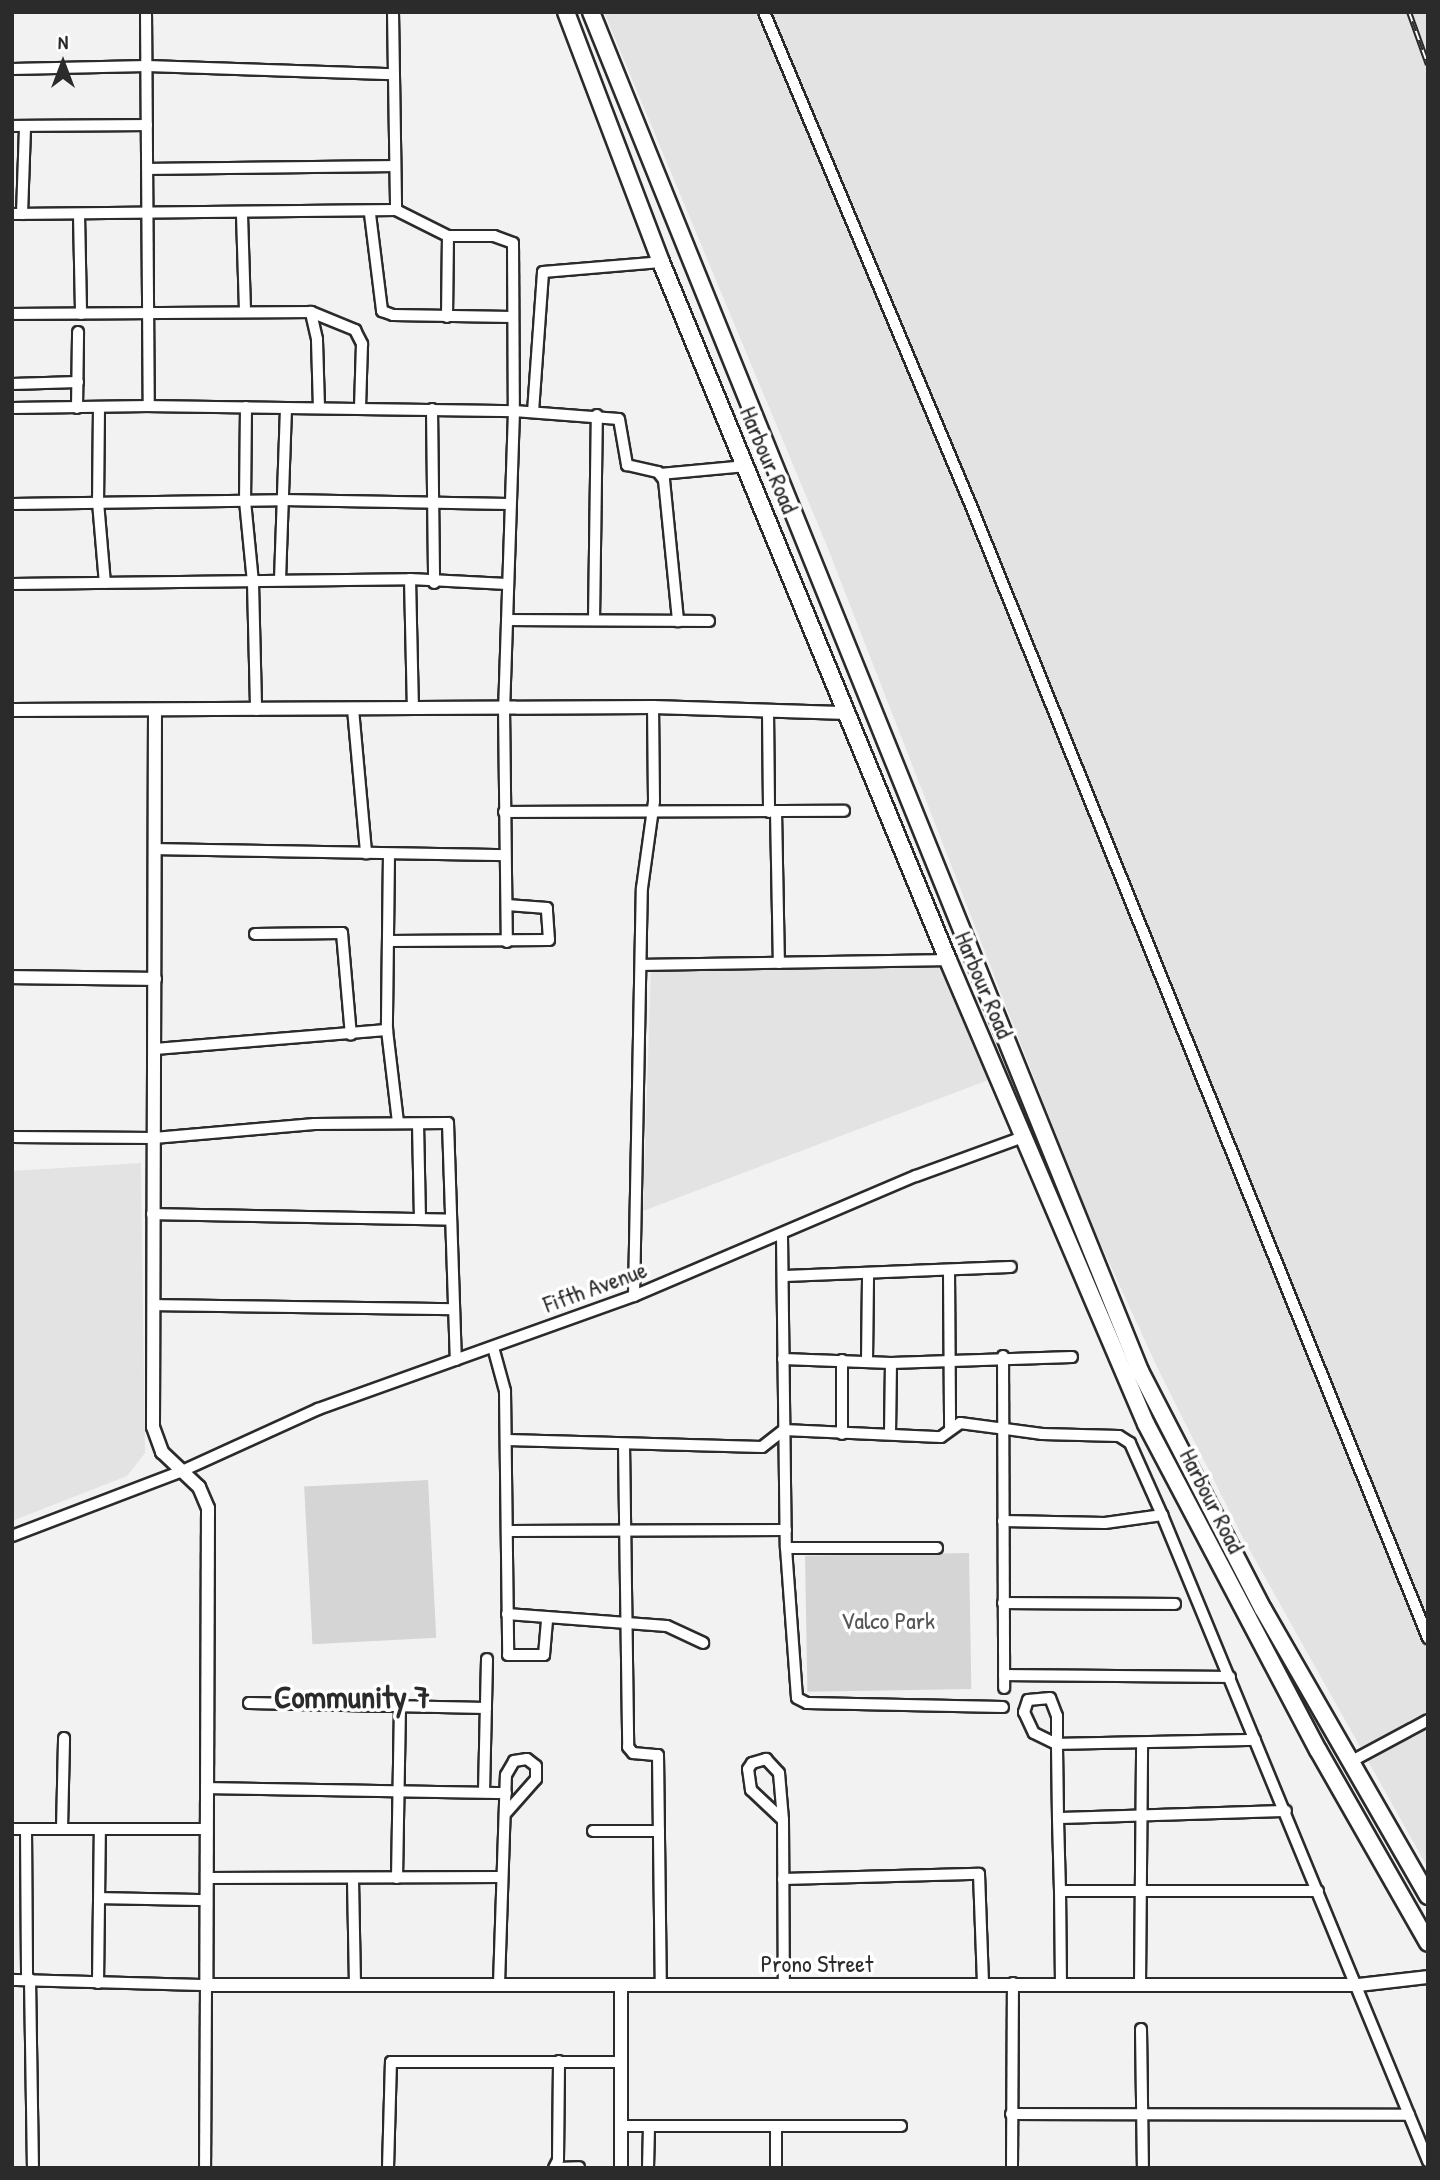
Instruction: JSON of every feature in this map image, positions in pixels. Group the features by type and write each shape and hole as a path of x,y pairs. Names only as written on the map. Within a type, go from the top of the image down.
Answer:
{"highway":[{"name":"Harbour Road","path":"566,12 661,262 748,466 948,960 1146,1424 1318,1750 1428,1943"},
{"name":"Harbour Road","path":"591,12 1140,1371 1263,1609 1428,1896"}],"street":[{"path":"146,12 149,407"},
{"path":"393,12 393,166 396,210"},
{"path":"764,12 972,508 1428,1639"},
{"path":"12,69 147,66 393,74"},
{"path":"12,126 147,125"},
{"path":"24,126 17,214 370,214 396,210 448,236 494,236 513,243 514,411 504,708 507,942"},
{"path":"148,169 393,166"},
{"path":"370,214 382,311 447,317 512,317"},
{"path":"79,215 81,314"},
{"path":"242,215 246,312"},
{"path":"447,317 448,236"},
{"path":"533,412 543,272 661,262"},
{"path":"311,312 317,340 319,408"},
{"path":"12,314 311,312 355,330 362,344 360,408"},
{"path":"77,408 78,332"},
{"path":"12,384 78,382"},
{"path":"246,407 245,501 253,583 256,710"},
{"path":"12,408 360,408 597,415 619,419 627,465 660,474 748,466"},
{"path":"99,408 98,502 105,583"},
{"path":"280,580 286,408"},
{"path":"432,410 434,583"},
{"path":"594,620 597,415"},
{"path":"660,474 678,621"},
{"path":"12,504 282,500 509,504"},
{"path":"12,584 410,579 434,583 507,583"},
{"path":"410,579 413,707"},
{"path":"507,620 709,621"},
{"path":"12,709 653,707 848,713"},
{"path":"634,1296 642,888 652,812 653,707"},
{"path":"155,709 153,1427 162,1452 180,1472 199,1487 208,1508 205,2168"},
{"path":"353,709 366,853"},
{"path":"768,711 779,963"},
{"path":"505,812 844,811"},
{"path":"156,849 505,855"},
{"path":"389,853 387,1030 398,1122"},
{"path":"389,941 547,942 550,937 547,908 507,905"},
{"path":"255,934 342,933 351,1035"},
{"path":"642,965 948,960"},
{"path":"12,977 155,979"},
{"path":"154,1049 387,1030"},
{"path":"12,1137 153,1138 314,1124 445,1122 449,1127 452,1309 456,1360"},
{"path":"418,1124 420,1218"},
{"name":"Fifth Avenue","path":"12,1536 180,1472 318,1409 634,1296 782,1236 916,1176 1023,1137"},
{"path":"152,1214 451,1220"},
{"path":"782,1236 786,1548 795,1692 800,1701 1003,1707"},
{"path":"784,1276 949,1272 954,1267 1011,1267"},
{"path":"949,1272 950,1429"},
{"path":"867,1361 868,1275"},
{"path":"153,1305 452,1309"},
{"path":"493,1347 504,1381 509,1531 507,1614 511,1657 546,1653 547,1617"},
{"path":"783,1359 891,1363 948,1358 993,1362 1003,1356 1072,1357"},
{"path":"1003,1356 1004,1688"},
{"path":"842,1360 842,1434"},
{"path":"890,1434 891,1363"},
{"path":"507,1440 762,1447 784,1430 941,1437 960,1423 1123,1437 1162,1515 1358,1985 1428,2161"},
{"path":"624,1444 628,1529 626,1622 629,1750 658,1755 661,1986"},
{"path":"1003,1521 1105,1523 1162,1515"},
{"path":"509,1531 786,1530"},
{"path":"786,1548 937,1548"},
{"path":"1003,1603 1175,1604"},
{"path":"507,1614 626,1622 685,1631 703,1643"},
{"path":"484,1792 487,1659"},
{"path":"1004,1675 1230,1677"},
{"path":"1061,1985 1057,1744 1054,1701 1044,1696 1028,1700 1024,1712 1034,1733 1057,1744 1142,1745 1255,1740"},
{"path":"249,1703 486,1708"},
{"path":"397,1878 401,1791 400,1707"},
{"path":"1352,1761 1428,1720"},
{"path":"62,1829 64,1738"},
{"path":"1140,1985 1142,1745"},
{"path":"499,1984 506,1775 514,1760 527,1759 536,1766 536,1779 505,1814"},
{"path":"783,1819 751,1790 748,1780 752,1763 766,1759 779,1773 783,1819 784,1985"},
{"path":"208,1788 506,1793"},
{"path":"1058,1818 1143,1818 1286,1811"},
{"path":"12,1829 207,1829"},
{"path":"26,1829 33,2168"},
{"path":"98,1983 100,1829"},
{"path":"593,1831 659,1831"},
{"path":"783,1879 979,1874 983,1879 983,1983"},
{"path":"207,1878 353,1880 502,1877"},
{"path":"353,1880 355,1984"},
{"path":"1060,1891 1318,1891"},
{"path":"100,1898 207,1900"},
{"name":"Prono Street","path":"206,1985 1358,1985 1428,1977"},
{"path":"12,1980 206,1985"},
{"path":"1012,2168 1013,1983"},
{"path":"621,1986 621,2168"},
{"path":"1141,2029 1143,2168"},
{"path":"559,2061 558,2160 555,2168 579,2167"},
{"path":"388,2168 391,2062 621,2062"},
{"path":"1011,2114 1409,2115"},
{"path":"621,2126 901,2126"},
{"path":"648,2168 649,2126"},
{"path":"776,2126 776,2168"}],"shaded area":[{"path":"604,12 1428,12 1428,1868 1243,1538 1157,1367 1087,1214 827,546"},
{"path":"942,964 991,1079 643,1211 651,966"},
{"path":"141,1163 145,1453 127,1476 12,1521 12,1171"}],"green space":[{"path":"428,1480 436,1638 312,1644 304,1486"},
{"name":"Valco Park","path":"969,1553 971,1689 807,1692 805,1556"}],"railway":[{"path":"1409,12 1428,65"}],"district":[{"name":"Community 7","path":"352,1697"}]}
